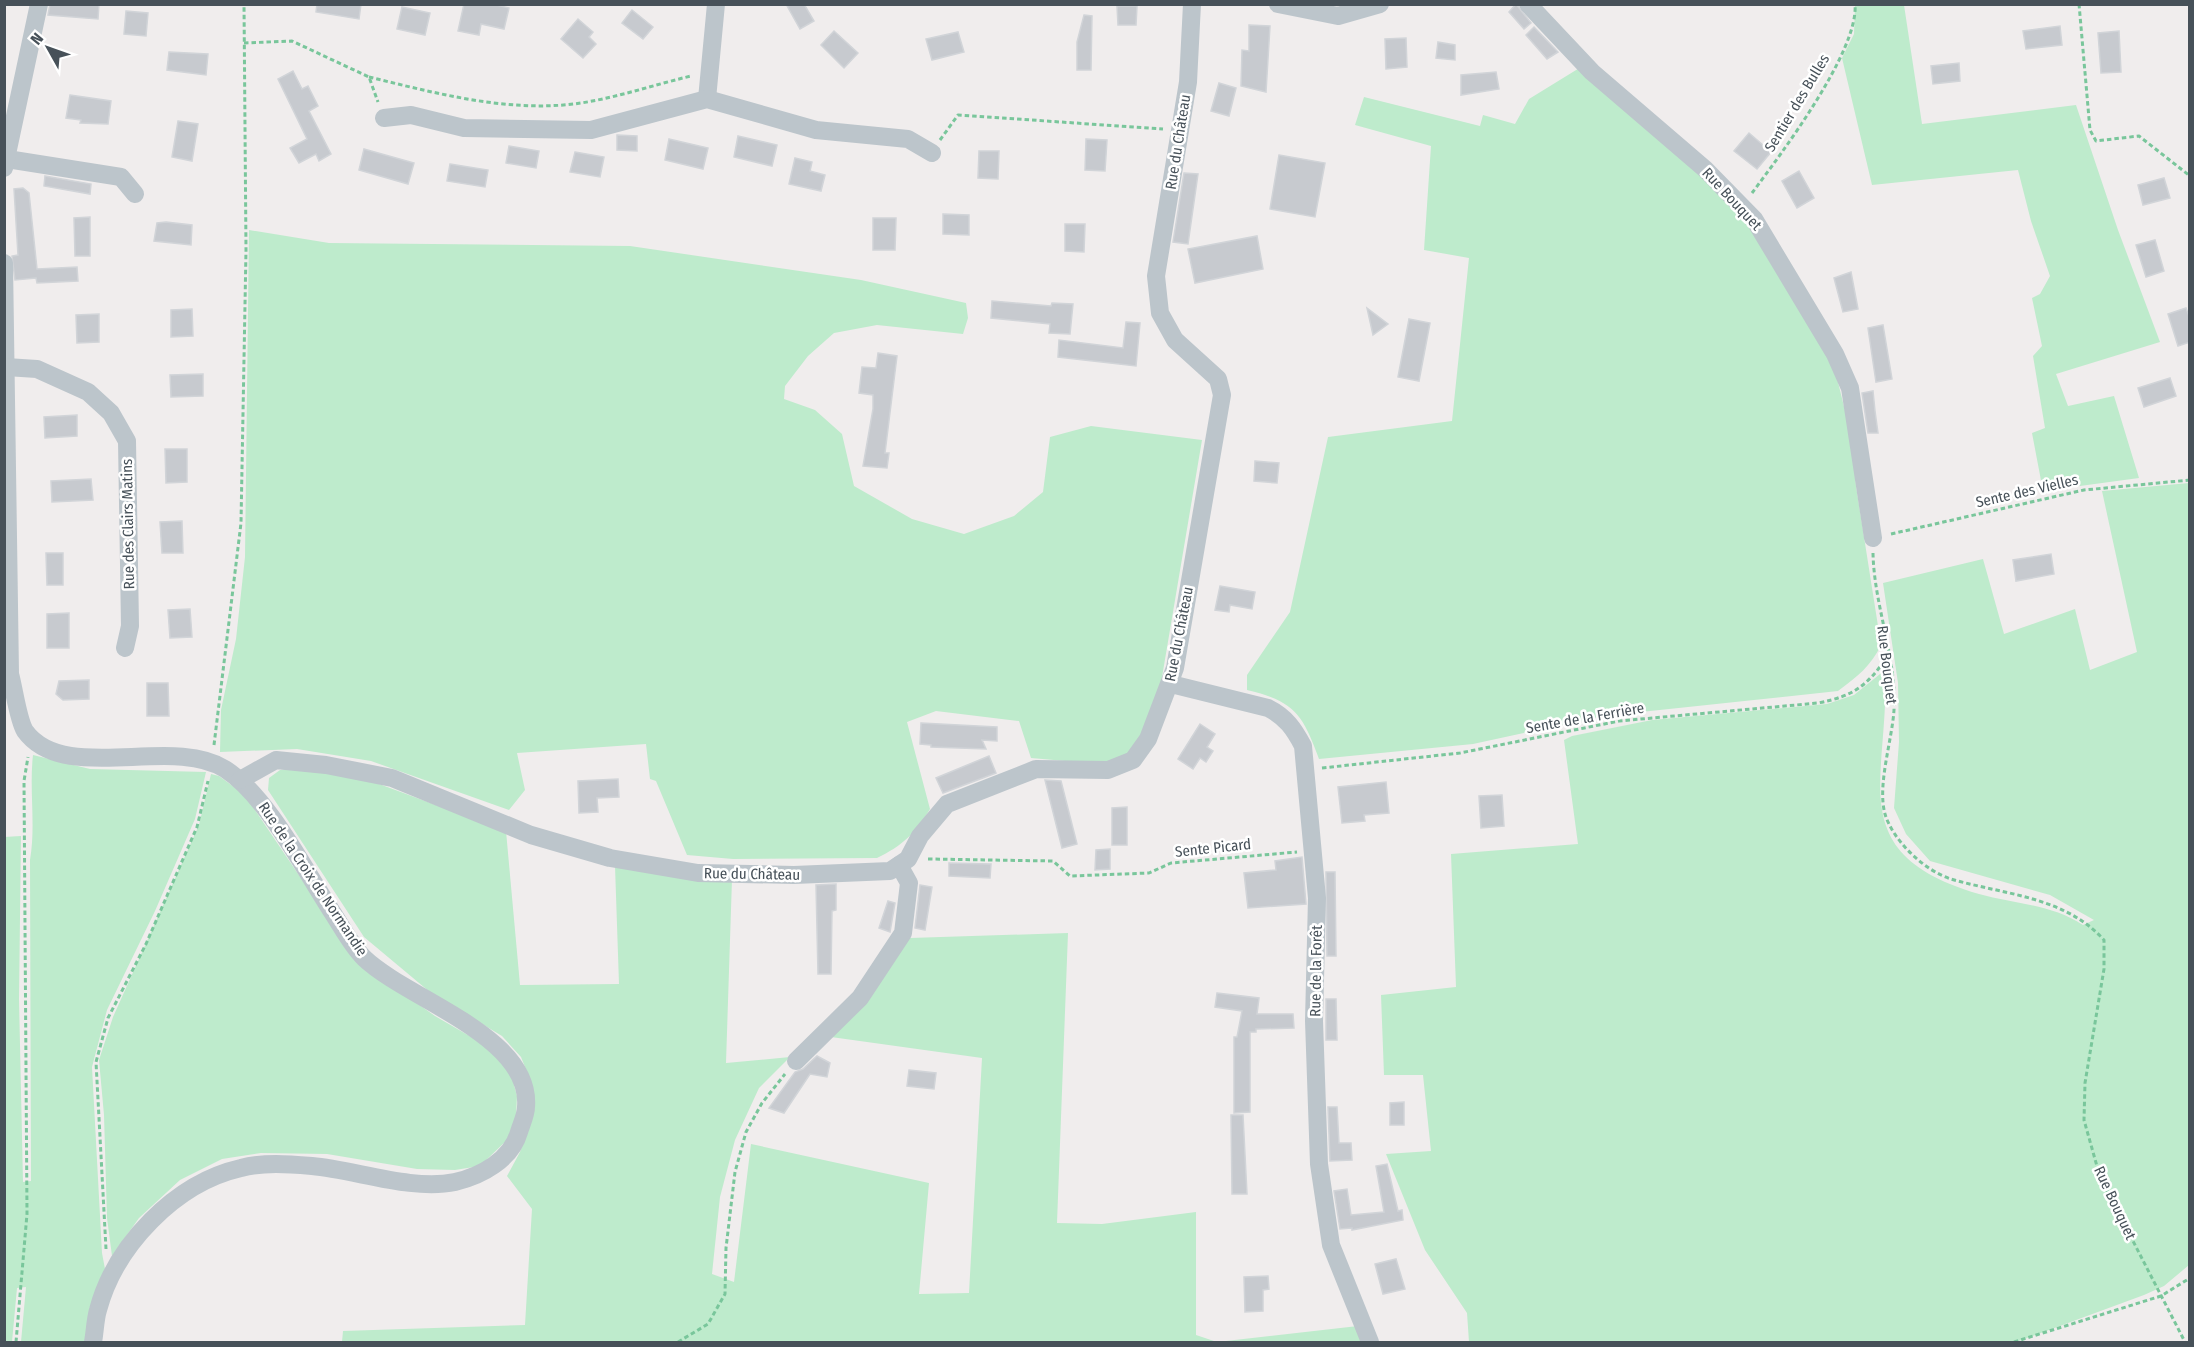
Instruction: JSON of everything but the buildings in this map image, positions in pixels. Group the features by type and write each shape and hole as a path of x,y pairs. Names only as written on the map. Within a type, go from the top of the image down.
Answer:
{"street":[{"path":"39,4 6,164 121,177 135,194"},
{"path":"707,99 716,4"},
{"name":"Rue du Château","path":"240,780 276,760 326,765 392,778 531,835 610,858 698,873 815,874 890,871 904,862 920,836 947,804 1036,769 1108,770 1133,760 1148,739 1171,684 1222,394 1218,379 1175,340 1160,313 1156,276 1188,82 1192,4"},
{"path":"1278,4 1338,16 1380,4"},
{"name":"Rue Bouquet","path":"1528,4 1592,72 1705,169 1742,206 1754,219 1784,264 1835,354 1850,388 1873,538"},
{"path":"384,118 411,116 464,128 591,130 707,99 816,130 908,140 932,153"},
{"path":"4,263 10,674 23,728 32,738"},
{"name":"Rue des Clairs Matins","path":"6,367 37,369 87,392 111,413 126,441 130,626 125,648"},
{"name":"Rue de la Forêt","path":"1171,684 1268,708 1281,715 1303,746 1317,898 1314,1021 1319,1164 1331,1245 1370,1342"},
{"name":"Rue de la Croix de Normandie","path":"32,738 46,749 76,756 187,757 222,767 240,780 265,808 364,958 398,982 492,1040 519,1073 527,1106 516,1141 497,1163 472,1178 437,1185 314,1166 270,1163 240,1168 212,1177 186,1192 157,1216 134,1241 112,1274 98,1310 93,1342"},
{"path":"796,1061 860,998 903,933 909,883 904,862"}],"path":[{"path":"112,1274 105,1247 96,1062 108,1018 146,944 197,827 212,764 241,523 246,250 244,4"},
{"name":"Sentier des Bulles","path":"1742,206 1789,144 1824,86 1850,37 1855,4"},
{"path":"2079,4 2090,130 2096,141 2139,136 2190,176"},
{"path":"244,44 292,41 369,77 464,100 574,104 710,72"},
{"path":"369,77 384,118"},
{"path":"932,153 958,115 1180,130"},
{"name":"Sente des Vielles","path":"1873,538 2084,490 2190,480"},
{"name":"Rue Bouquet","path":"1873,538 1874,575 1894,708 1884,793 1885,814 1898,838 1920,861 1948,878 2030,897 2073,914 2091,926 2104,940 2104,969 2085,1083 2084,1120 2100,1178 2160,1296"},
{"name":"Sente de la Ferrière","path":"1305,770 1460,753 1619,721 1818,703 1842,698 1862,688 1888,656"},
{"path":"16,1342 27,1214 24,781 32,738"},
{"name":"Sente Picard","path":"904,862 1053,861 1070,876 1149,873 1171,863 1312,851"},
{"path":"678,1342 708,1324 725,1294 726,1248 735,1172 746,1132 762,1102 796,1061"},
{"path":"2014,1342 2160,1296 2190,1278"},
{"path":"2160,1296 2185,1342"}],"green space":[{"path":"1855,5 1904,5 1922,124 2076,105 2118,230 2160,342 2056,374 2068,406 2114,396 2139,478 2043,491 2032,433 2045,428 2033,356 2042,346 2032,298 2040,294 2050,276 2031,221 2018,170 1872,185 1842,58 1854,34"},
{"path":"1581,67 1674,149 1755,234 1820,337 1836,374 1851,435 1856,486 1881,645 1863,671 1838,691 1603,716 1473,744 1319,759 1308,731 1295,712 1276,699 1247,690 1247,675 1290,612 1328,437 1452,421 1469,258 1424,250 1431,146 1355,125 1364,97 1480,126 1483,115 1515,124 1529,99"},
{"path":"249,230 329,243 630,246 861,280 966,303 968,318 963,334 877,325 834,333 808,356 785,386 784,399 815,410 842,434 854,486 912,519 964,534 1014,516 1043,492 1050,437 1091,426 1202,440 1159,695 1139,742 1123,760 1088,763 1031,758 1019,721 936,711 907,722 930,809 908,838 877,858 733,859 687,855 656,781 650,779 646,744 517,753 525,790 509,810 371,761 297,749 220,752 221,710 236,639 245,557"},
{"path":"2189,483 2189,1265 2164,1286 2144,1295 2016,1342 1469,1342 1467,1313 1425,1250 1386,1154 1431,1151 1423,1075 1384,1075 1381,995 1456,987 1451,854 1578,844 1564,740 1572,736 1652,720 1827,704 1854,695 1885,670 1885,710 1880,778 1882,808 1889,834 1906,857 1935,877 1979,894 2046,909 2083,925 2094,920 2050,895 1930,861 1906,834 1894,808 1899,742 1898,683 1883,583 1983,559 2004,634 2075,609 2090,670 2137,652 2102,491"},
{"path":"33,755 90,769 206,772 195,819 155,911 107,1010 92,1067 102,1253 105,1269 87,1342 21,1342 26,1287 17,1288 12,1342 5,1342 4,837 21,836 19,999 23,1182 31,1181 30,860"},
{"path":"302,767 363,778 506,831 520,985 619,984 615,866 732,879 726,1063 790,1057 759,1088 735,1140 720,1197 712,1274 734,1282 751,1144 929,1183 919,1294 969,1293 982,1058 831,1037 910,938 1068,933 1057,1223 1102,1224 1196,1212 1196,1335 1217,1342 342,1342 343,1331 525,1325 532,1209 507,1176 520,1152 529,1124 531,1082 521,1057 502,1036 431,993 364,937 268,790 269,778 280,770"},
{"path":"211,774 219,776 245,795 356,960 435,1016 485,1045 509,1066 517,1096 516,1118 507,1140 480,1166 455,1170 417,1169 327,1154 261,1153 222,1159 180,1180 139,1218 112,1256 107,1218 104,1115 99,1060 113,1017 199,825"},
{"path":"1358,1326 1362,1342 1217,1342"}]}
